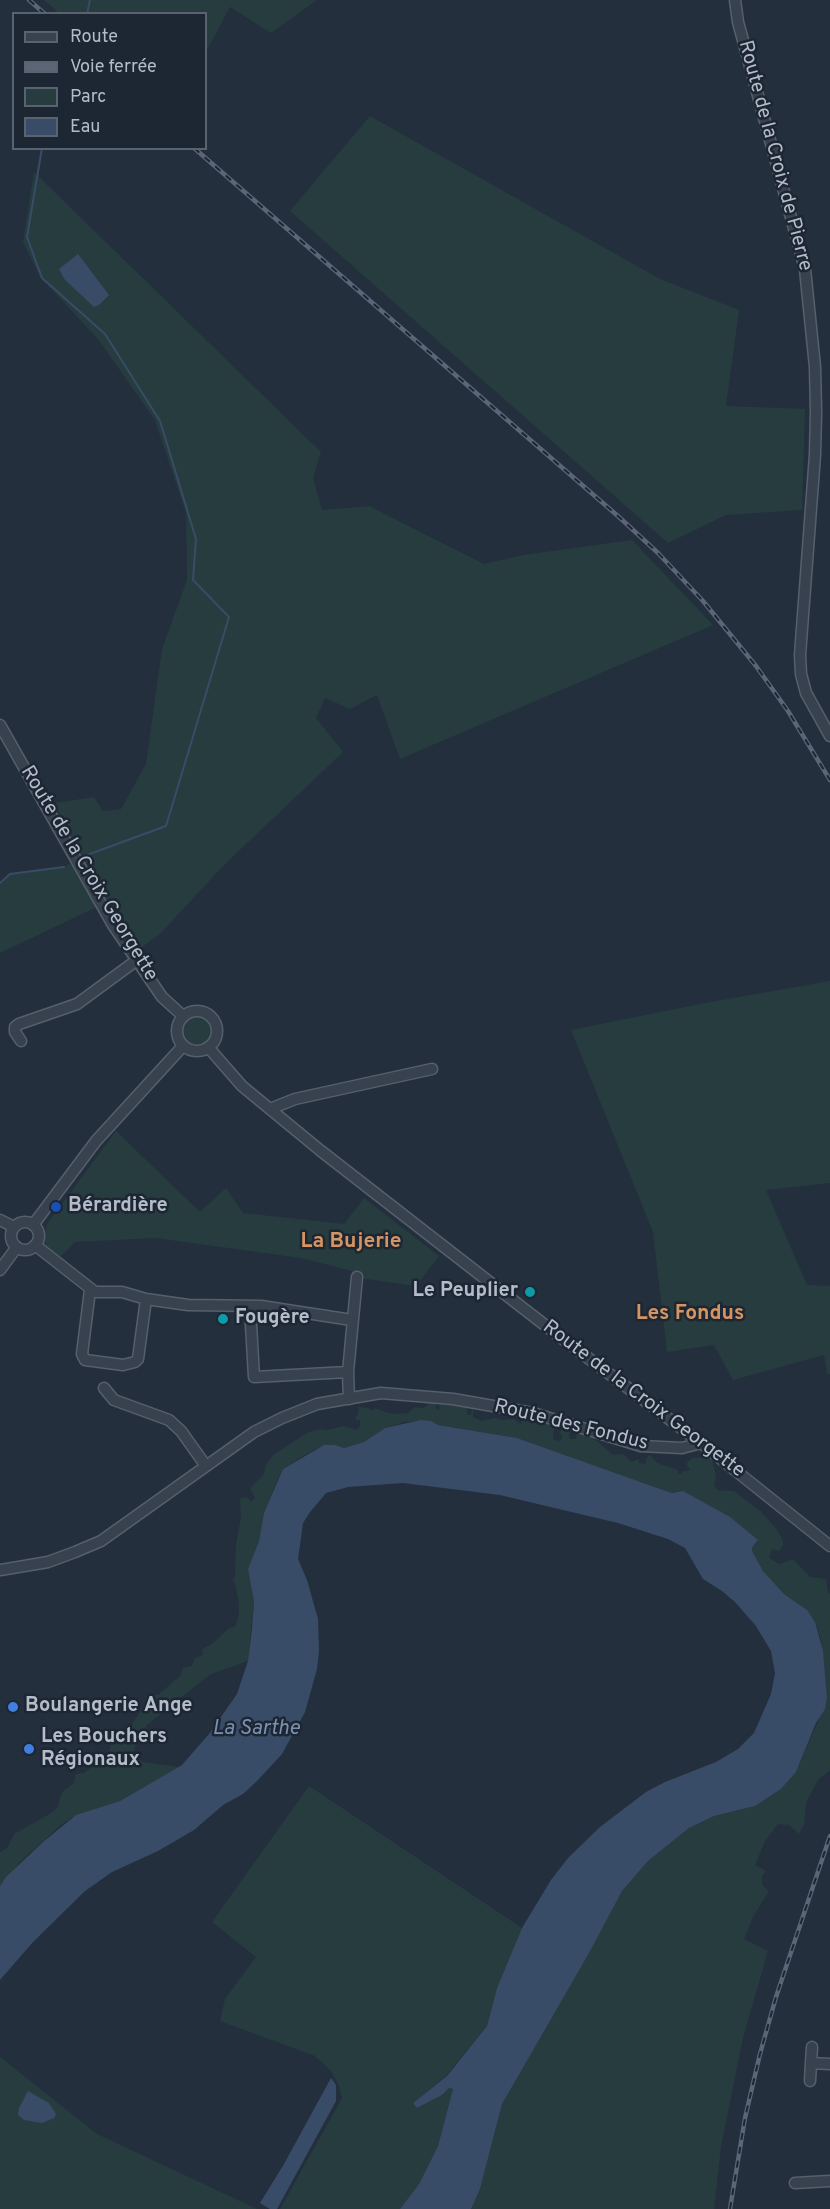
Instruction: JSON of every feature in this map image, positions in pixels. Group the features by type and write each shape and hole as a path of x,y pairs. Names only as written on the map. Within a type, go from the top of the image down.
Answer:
{"street":[{"name":"Route de la Croix de Pierre","path":"735,0 738,22 805,269 815,367 816,412 815,455 800,655 801,674 807,693 830,736"},
{"name":"Route de la Croix Georgette","path":"0,725 113,925 162,997 183,1016"},
{"path":"21,1041 15,1032 15,1027 19,1024 77,1004 137,960"},
{"path":"196,1011 212,1018 216,1036 208,1047 195,1051 183,1046 179,1041 177,1028 183,1016 196,1011"},
{"path":"33,1225 96,1141 183,1046"},
{"name":"Route de la Croix Georgette","path":"208,1047 242,1086 270,1109 416,1226 701,1443 830,1546"},
{"path":"270,1109 295,1099 432,1069"},
{"path":"0,1220 14,1227"},
{"path":"25,1222 33,1225 38,1233 35,1245 27,1250 17,1247 11,1239 14,1227 25,1222"},
{"path":"35,1245 90,1290 102,1293 122,1292 146,1299 188,1305 300,1311 352,1320"},
{"path":"0,1270 17,1247"},
{"path":"349,1399 348,1372 357,1277"},
{"path":"90,1290 82,1354 85,1360 123,1365 135,1362 138,1359 146,1299"},
{"path":"250,1307 254,1377 348,1372"},
{"path":"104,1388 114,1400 169,1420 181,1431 206,1466"},
{"name":"Route des Fondus","path":"1,1570 63,1557 101,1540 254,1432 317,1404 381,1393 433,1396 533,1413 641,1446 682,1448 701,1443"},
{"path":"810,2081 812,2047"},
{"path":"811,2063 830,2064"},
{"path":"795,2183 830,2181"}],"green space":[{"path":"44,0 317,0 271,33 230,7 207,50 207,12 58,12"},
{"path":"370,116 660,279 739,310 726,406 805,409 802,510 726,515 668,543 290,211"},
{"path":"34,172 321,452 313,478 322,510 369,506 484,564 523,555 632,540 713,625 400,759 377,695 350,709 325,698 316,718 343,752 223,866 161,933 133,954 101,905 0,953 0,883 10,874 64,867 75,861 70,839 55,803 94,797 103,811 121,809 146,764 162,649 187,580 186,513 155,420 98,339 40,277 23,242"},
{"path":"830,981 830,1183 766,1190 807,1285 830,1286 830,1374 827,1374 824,1355 733,1380 714,1345 667,1352 653,1232 571,1030"},
{"path":"197,1016 208,1020 212,1031 208,1042 197,1046 186,1042 182,1031 186,1020"},
{"path":"116,1131 200,1212 226,1188 243,1213 344,1224 364,1198 439,1256 416,1286 352,1277 352,1271 301,1258 156,1238 75,1242 60,1257 46,1245 44,1239 47,1224"},
{"path":"433,1401 436,1403 436,1409 439,1410 440,1403 467,1408 467,1415 471,1415 473,1406 473,1417 482,1421 495,1418 514,1419 521,1424 522,1418 529,1418 541,1425 547,1422 555,1424 554,1440 561,1441 562,1435 559,1434 563,1427 570,1429 569,1439 576,1439 577,1434 582,1433 597,1441 613,1455 623,1454 631,1462 639,1459 639,1463 645,1464 648,1455 657,1463 678,1470 678,1474 690,1470 686,1464 692,1458 711,1456 716,1476 714,1485 718,1490 734,1491 761,1512 776,1528 783,1540 779,1551 772,1549 769,1558 780,1564 793,1559 810,1577 826,1579 830,1594 830,1770 818,1780 806,1803 804,1825 799,1834 789,1825 778,1824 765,1841 755,1865 766,1871 762,1876 762,1885 769,1891 753,1917 744,1939 768,1951 743,2038 721,2147 714,2209 471,2209 480,2189 502,2104 622,1891 648,1861 689,1828 714,1816 755,1806 781,1789 796,1772 827,1701 821,1640 817,1626 804,1608 784,1594 763,1571 752,1551 758,1542 683,1491 672,1493 517,1438 438,1425 424,1420 404,1422 385,1428 364,1442 344,1448 319,1447 298,1459 283,1469 278,1479 264,1513 259,1541 248,1569 254,1602 248,1661 211,1674 147,1725 135,1747 133,1756 143,1762 179,1767 120,1801 76,1815 62,1824 22,1860 0,1886 0,1852 8,1847 14,1834 53,1812 58,1807 64,1790 73,1784 76,1774 84,1773 101,1761 109,1754 111,1743 117,1738 123,1738 130,1730 142,1710 147,1695 158,1695 180,1676 183,1668 192,1666 195,1658 203,1655 202,1650 229,1628 235,1627 239,1615 239,1604 235,1583 232,1581 235,1577 236,1545 241,1517 240,1498 247,1497 251,1502 255,1498 250,1488 264,1474 266,1465 273,1455 307,1433 320,1429 327,1430 344,1426 356,1430 360,1426 360,1420 355,1420 359,1411 358,1407 370,1410 375,1410 375,1408 397,1414 408,1413 415,1407 423,1408"},
{"path":"309,1786 522,1928 497,1988 487,2026 446,2076 413,2103 417,2108 442,2095 449,2088 453,2089 438,2146 419,2184 400,2209 280,2209 342,2098 339,2086 331,2071 315,2056 220,2021 225,1999 256,1957 212,1922"},
{"path":"0,2057 97,2134 257,2209 0,2209"}],"water":[{"path":"78,254 109,295 94,307 65,280 59,269"},
{"name":"La Sarthe","path":"421,1420 517,1438 672,1493 683,1491 730,1517 758,1540 752,1551 763,1571 784,1594 807,1610 815,1622 823,1651 827,1699 825,1709 816,1723 796,1772 781,1789 755,1806 714,1816 689,1828 648,1861 622,1891 502,2104 480,2189 471,2209 400,2209 419,2184 438,2146 453,2089 449,2088 442,2095 417,2108 413,2103 447,2076 487,2026 497,1988 522,1928 551,1880 568,1858 600,1827 646,1792 716,1762 738,1749 754,1733 771,1694 775,1673 771,1651 756,1626 735,1602 703,1579 685,1548 668,1539 618,1523 500,1495 403,1483 348,1487 326,1493 303,1523 298,1559 307,1580 318,1619 317,1669 305,1712 282,1754 243,1794 223,1805 194,1830 158,1851 112,1872 85,1891 33,1942 0,1980 0,1886 6,1877 76,1815 120,1801 182,1765 209,1734 237,1694 248,1661 252,1629 254,1602 248,1569 259,1541 264,1513 283,1469 324,1445 344,1448 364,1442 385,1428"},
{"path":"331,2078 336,2085 336,2101 277,2209 270,2209 260,2203"},
{"path":"28,2091 49,2103 56,2114 54,2118 42,2123 24,2120 18,2115"}],"waterway":[{"path":"87,12 90,0"},
{"path":"42,150 27,237 42,278 105,334 160,421 196,539 193,580 229,617 166,826 87,855"},
{"path":"0,883 10,874 64,867"}],"railway":[{"path":"29,0 43,12"},
{"path":"196,150 658,553 703,601 756,666 788,711 830,780"},
{"path":"730,2209 745,2118 760,2054 776,1997 830,1836"}],"place":[{"name":"Bérardière","path":"56,1207"},
{"name":"Le Peuplier","path":"530,1292"},
{"name":"Fougère","path":"223,1319"},
{"name":"Boulangerie Ange","path":"13,1707"},
{"name":"Les Bouchers Régionaux","path":"29,1749"}],"district":[{"name":"La Bujerie","path":"351,1243"},
{"name":"Les Fondus","path":"690,1315"}]}
